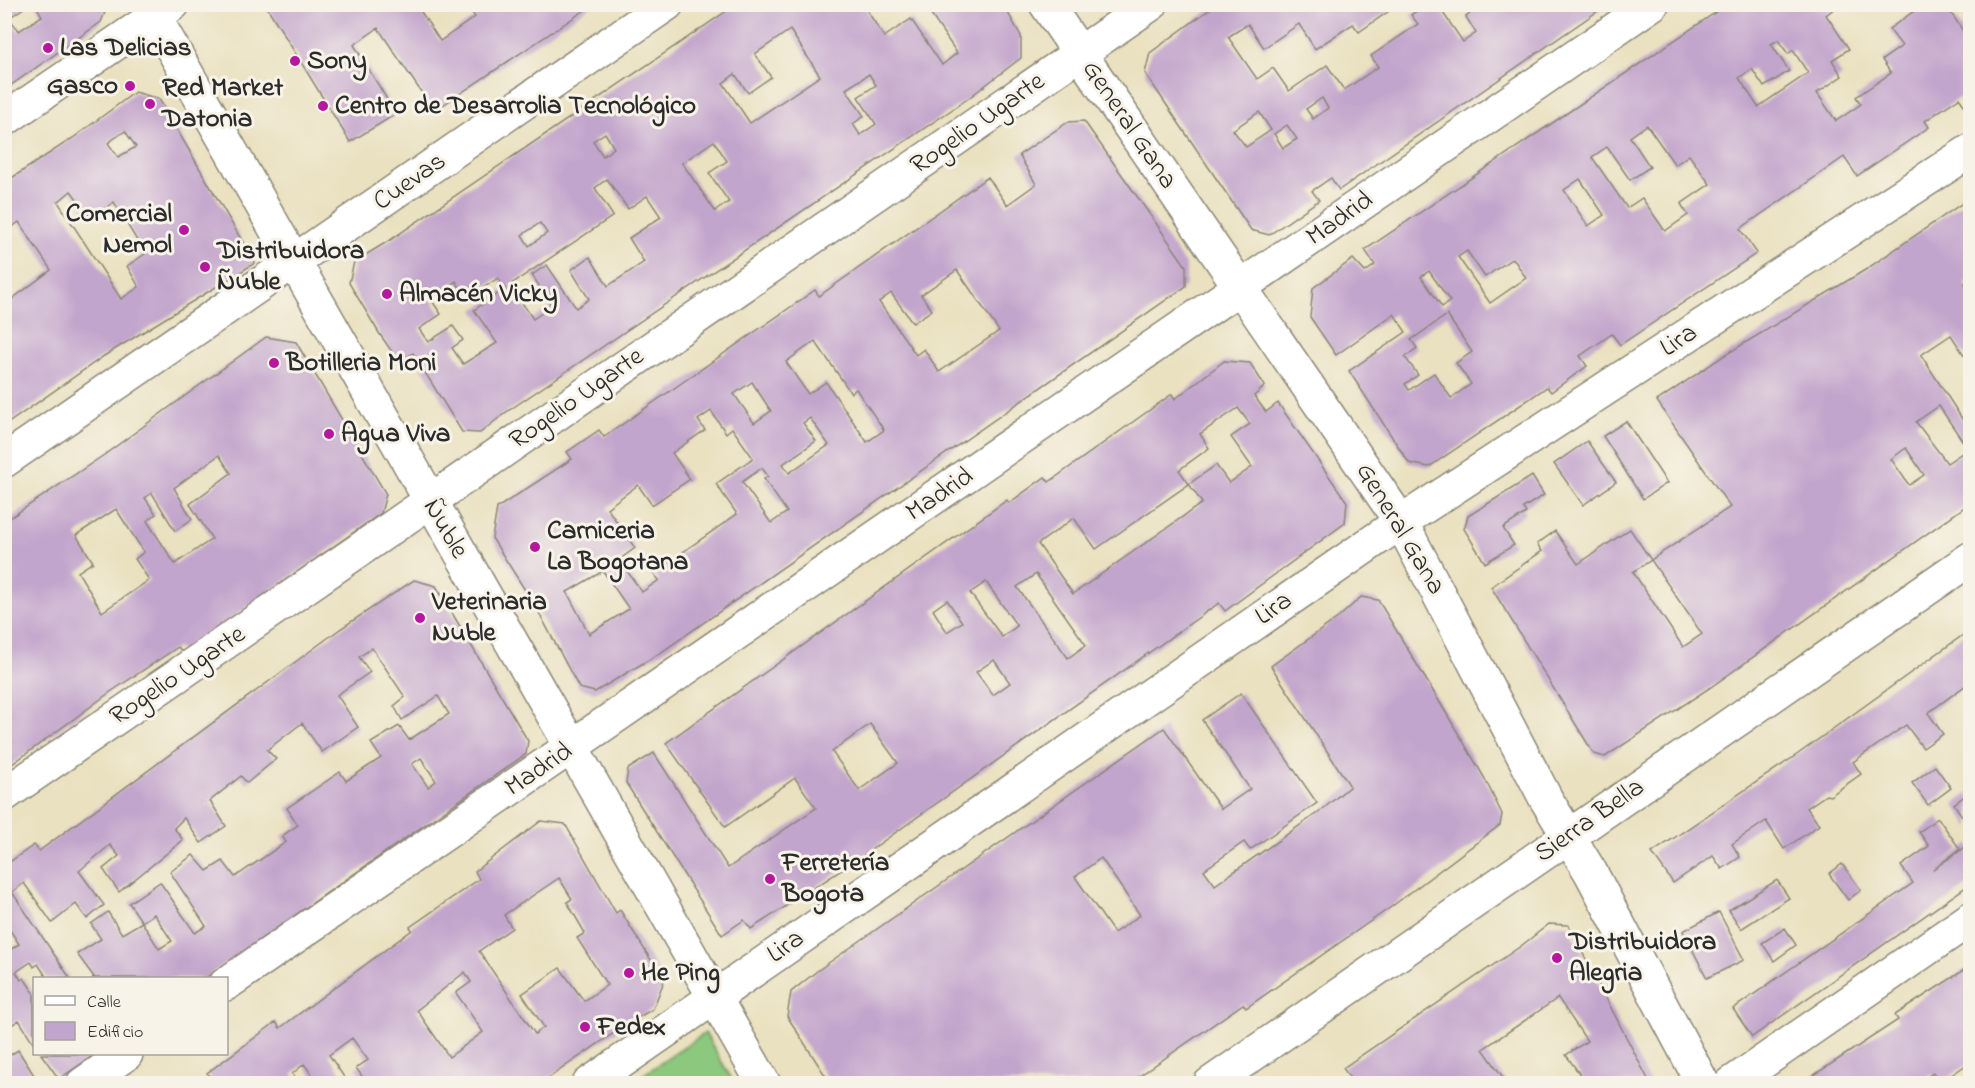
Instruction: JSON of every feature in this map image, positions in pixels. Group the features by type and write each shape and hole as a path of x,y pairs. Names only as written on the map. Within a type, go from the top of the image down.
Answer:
{"street":[{"name":"Cuevas","path":"4,461 667,4"},
{"name":"General Gana","path":"1046,4 1401,522 1546,799 1591,873 1703,1083"},
{"name":"Rogelio Ugarte","path":"4,795 1151,4"},
{"name":"Madrid","path":"228,983 1652,4"},
{"name":"Ñuble","path":"158,9 294,262 429,502 764,1083"},
{"path":"4,120 158,9"},
{"name":"Lira","path":"589,1083 1401,522 1971,151"},
{"name":"Sierra Bella","path":"1210,1083 1971,559"},
{"path":"1731,1083 1971,919"},
{"path":"83,1083 123,1055"}],"green space":[{"path":"705,1033 734,1083 631,1083"}],"building":[{"name":"Las Delicias","path":"35,4 106,4 107,7 101,22 4,90 4,5 28,5 9,18 19,31 42,16"},
{"path":"265,4 416,4 440,41 475,17 468,7 472,4 594,4 434,111 378,28 354,45 396,114 350,142"},
{"path":"737,4 863,4 884,37 911,19 942,65 957,53 931,15 947,4 1003,4 1021,36 1021,58 966,100 505,413 480,433 462,432 413,353 399,362 349,283 354,262 390,240","holes":["790,30 820,76 750,123 723,83 735,74 748,93 771,77 755,54","869,74 876,85 858,97 876,124 860,135 853,124 864,116 846,89","605,133 614,148 603,156 593,141","714,141 727,161 709,173 729,202 715,211 682,163","607,179 628,209 647,196 661,217 629,238 644,262 608,286 590,257 571,270 589,299 576,308 547,265 532,275 552,306 533,319 510,285 613,216 595,188","540,223 547,233 529,246 522,235","498,278 505,289 474,310 497,343 463,364 452,348 463,340 453,326 428,342 419,329 441,314 430,298 456,281 467,299"]},
{"path":"1217,4 1399,4 1359,32 1353,24 1315,49 1299,24 1264,48 1248,24 1228,37 1257,79 1273,68 1289,91 1327,65 1344,90 1378,67 1371,56 1418,24 1411,15 1426,4 1437,4 1463,42 1476,33 1466,17 1477,8 1474,4 1491,4 1494,9 1501,4 1608,4 1339,190 1331,178 1312,191 1319,200 1269,235 1251,230 1145,73 1150,53","holes":["1322,98 1328,108 1313,119 1306,109","1259,112 1271,130 1246,147 1233,130","1287,125 1297,139 1283,148 1274,134"]},
{"path":"1728,4 1840,4 1826,15 1849,49 1832,60 1842,76 1817,93 1836,121 1861,104 1856,97 1891,73 1882,60 1902,46 1889,29 1924,4 1945,4 1963,31 1970,25 1970,107 1967,109 1959,98 1925,121 1929,127 1857,176 1844,157 1740,229 1757,253 1620,345 1612,334 1580,356 1587,366 1551,392 1547,387 1429,467 1409,463 1349,371 1406,332 1394,314 1336,355 1310,317 1313,288 1353,259 1365,272 1375,265 1365,250","holes":["1778,40 1788,54 1793,50 1808,73 1758,107 1739,78 1752,69 1764,87 1789,71 1771,44","1647,125 1675,165 1689,155 1710,184 1681,204 1688,215 1665,231 1642,198 1627,208 1592,157 1607,147 1630,180 1650,167 1630,137","1580,179 1604,215 1588,226 1564,190","1467,251 1485,277 1513,258 1526,278 1490,303 1458,257","1429,271 1450,301 1442,307 1421,277","1447,315 1472,352 1456,363 1471,384 1451,398 1434,373 1409,390 1405,384 1418,375 1405,357 1417,348 1411,340"]},
{"path":"135,92 159,99 255,263 104,356 4,426 4,305 51,270 19,222 4,233 4,183 73,138","holes":["125,131 136,147 118,157 108,143","71,191 92,219 114,202 145,254 127,266 139,287 121,299 58,202"]},
{"path":"1084,121 1186,266 1186,286 660,653 595,692 579,688 537,609 492,538 497,508 572,459 567,452 599,430 604,437 815,290 819,296 988,177 1007,205 1036,184 1019,155 1068,122","holes":["957,270 999,331 939,372 924,349 916,355 879,302 891,293 913,323 932,310 921,295","815,341 851,393 856,389 884,430 867,442 826,382 808,394 786,362","752,382 771,411 754,423 734,394","711,411 726,433 732,428 753,458 716,484 737,514 653,573 659,580 642,592 619,560 635,548 607,508 638,485 652,505 690,479 672,453 705,430 698,420","810,418 829,445 789,473 783,464 816,441 803,423","762,468 768,476 764,479 787,512 771,523 742,482","603,571 629,609 589,634 567,592"]},
{"path":"1970,198 1970,280 1965,283 1970,291 1970,351 1964,355 1951,335 1921,355 1970,431 1970,503 1711,687 1605,757 1594,754 1491,587 1542,551 1537,544 1555,531 1578,564 1630,529 1651,560 1730,507 1657,401 1725,355 1865,270","holes":["1939,406 1968,449 1947,463 1916,422","1906,448 1924,475 1909,485 1891,459","1651,560 1702,634 1683,647 1633,572"]},
{"path":"266,337 296,342 386,494 381,513 182,652 178,647 109,693 4,770 4,522 104,455","holes":["219,455 231,473 190,504 212,539 175,564 147,521 156,514 145,498 152,493 175,531 192,519 174,488","116,509 144,552 135,559 149,580 102,612 78,572 93,562 76,535"]},
{"path":"1224,361 1250,363 1265,386 1254,396 1266,412 1278,403 1347,502 1345,523 1225,611 1219,603 854,862 751,929 744,920 722,935 626,783 628,769 654,753 728,868 816,808 795,778 725,827 666,743 1007,500 1009,503 1045,477 1049,482 1172,394 1175,399","holes":["1238,408 1250,424 1231,437 1252,467 1229,483 1216,465 1189,484 1179,470 1209,448 1200,434","1189,484 1202,503 1073,594 1038,544 1074,518 1096,549","1036,574 1086,645 1068,658 1017,587","986,582 1017,626 1002,637 970,593","947,600 962,622 947,632 933,610","994,660 1010,683 993,695 976,672","870,724 898,763 859,790 832,752"]},
{"path":"1626,421 1667,483 1643,499 1603,436"},
{"path":"1587,441 1616,482 1583,505 1554,464"},
{"path":"1532,476 1544,495 1523,508 1526,513 1503,528 1514,545 1485,563 1464,529 1468,516"},
{"path":"414,580 436,586 528,741 526,754 206,977 94,977 77,954 101,939 91,924 108,912 122,934 142,922 129,903 160,882 195,933 206,926 170,872 193,855 207,871 223,861 235,877 286,842 282,836 298,825 287,808 340,772 346,781 381,758 371,743 399,726 409,740 449,714 438,696 402,720 394,706 405,697 372,648 359,657 370,672 337,695 358,727 322,752 302,723 267,750 276,759 247,783 241,776 210,801 226,826 201,843 184,818 174,828 183,840 119,892 103,869 119,856 110,845 79,871 104,905 87,919 76,904 52,923 24,883 12,892 69,977 46,977 38,964 34,967 31,962 16,972 21,980 24,978 33,992 33,1042 19,1020 6,1029 10,1035 4,1039 4,965 9,962 5,953 19,944 4,921 4,866 34,845 39,851 340,629","holes":["421,758 436,781 428,787 412,764","154,914 172,941 159,949 142,922"]},
{"path":"1361,597 1378,600 1484,777 1502,814 1500,825 1391,907 1246,1008 1243,1004 1129,1083 830,1083 787,1016 791,992 817,971 1164,728 1221,809 1250,789 1202,720 1241,693 1317,803 1250,850 1244,842 1204,870 1215,885 1323,809 1350,786 1271,666 1339,617","holes":["1101,858 1140,915 1114,933 1075,877"]},
{"path":"1970,630 1970,682 1928,713 1943,734 1923,748 1906,725 1853,762 1861,774 1830,796 1826,795 1807,808 1819,825 1784,849 1766,821 1732,844 1740,857 1722,869 1713,856 1673,883 1652,853 1798,754"},
{"path":"1935,766 1951,788 1928,805 1912,783"},
{"path":"1970,792 1970,828 1954,804"},
{"path":"1938,818 1960,849 1932,870 1970,844 1970,884 1752,1037 1733,1009 1913,883 1901,866 1929,846 1919,832"},
{"path":"541,821 565,824 616,913 620,910 664,981 653,1009 630,1022 541,1083 367,1083 356,1068 368,1060 352,1038 329,1055 348,1083 318,1083 304,1064 292,1074 295,1077 286,1083 215,1083 207,1073 276,1022 280,1028 412,930 410,927 479,879 475,871","holes":["559,878 572,899 567,902 585,933 577,938 607,985 584,1001 560,968 522,994 544,1027 535,1034 479,951 512,928 504,915","465,972 471,982 456,993 483,1032 449,1057 417,1010"]},
{"path":"1842,864 1861,890 1848,900 1829,874"},
{"path":"1777,880 1789,898 1741,929 1729,910"},
{"path":"1719,912 1744,960 1707,978 1683,931"},
{"path":"1549,924 1568,925 1650,1083 1586,1083 1566,1055 1587,1041 1558,998 1483,1049 1507,1083 1353,1083 1343,1068 1521,946"},
{"path":"1785,928 1796,945 1774,961 1762,943"},
{"path":"1970,966 1970,1072 1966,1065 1940,1083 1933,1073 1917,1083 1802,1083 1898,1020 1895,1015"},
{"path":"18,1050 39,1083 4,1083 4,1059"},
{"path":"42,1055 94,1055 59,1079"}],"place":[{"name":"Las Delicias","path":"48,48"},
{"name":"Sony","path":"295,61"},
{"name":"Gasco","path":"130,86"},
{"name":"Red Market Datonia","path":"150,104"},
{"name":"Centro de Desarrolia Tecnológico","path":"323,106"},
{"name":"Comercial Nemol","path":"184,230"},
{"name":"Distribuidora Ñuble","path":"205,267"},
{"name":"Almacén Vicky","path":"387,294"},
{"name":"Botilleria Moni","path":"274,363"},
{"name":"Agua Viva","path":"329,434"},
{"name":"Carniceria La Bogotana","path":"535,547"},
{"name":"Veterinaria Nuble","path":"420,618"},
{"name":"Ferretería Bogota","path":"770,879"},
{"name":"Distribuidora Alegria","path":"1557,958"},
{"name":"He Ping","path":"629,973"},
{"name":"Fedex","path":"585,1027"}]}
